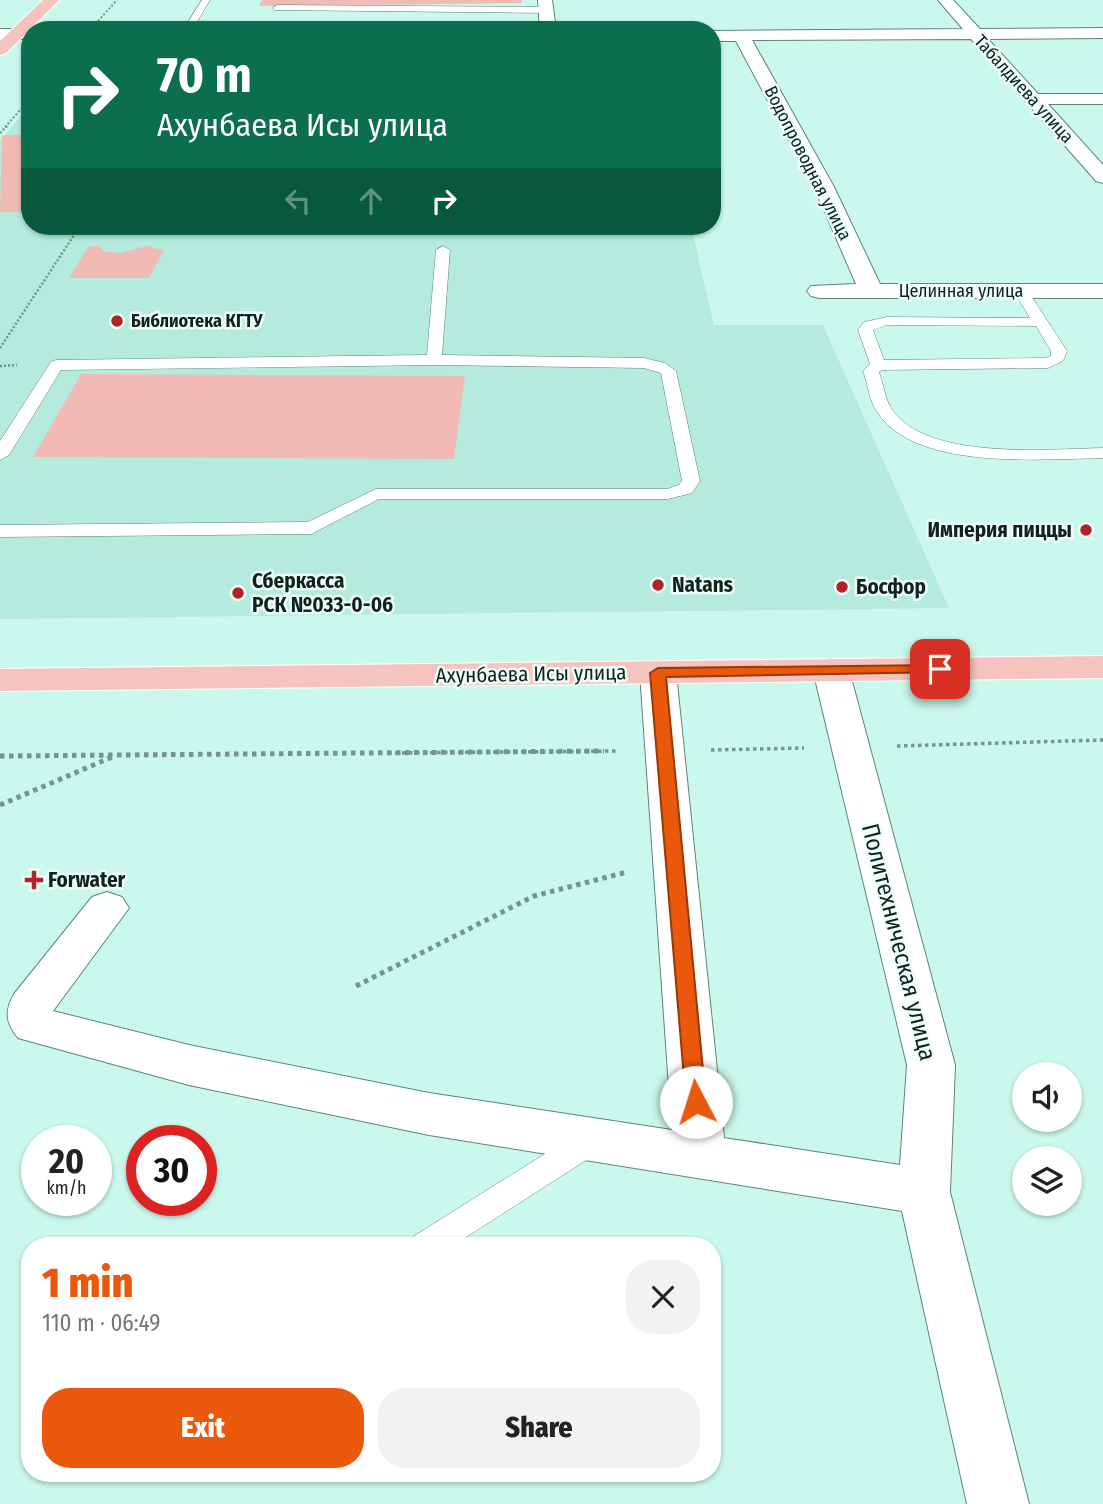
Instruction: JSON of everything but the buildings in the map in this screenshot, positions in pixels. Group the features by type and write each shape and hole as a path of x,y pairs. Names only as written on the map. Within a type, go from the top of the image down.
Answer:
{"main road":[{"path":"34,21 52,0"},
{"path":"0,50 21,35"},
{"name":"Ахунбаева Исы улица","path":"0,680 1103,667"}],"street":[{"name":"Табалдиева улица","path":"945,0 1103,177"},
{"path":"721,36 1103,33"},
{"path":"0,34 21,34"},
{"name":"Водопроводная улица","path":"742,36 824,187 871,292"},
{"path":"1033,99 1103,99"},
{"name":"Целинная улица","path":"819,292 1103,291"},
{"name":"Политехническая улица","path":"831,670 931,1065 924,1192 998,1504"},
{"path":"658,673 667,750 700,1157"},
{"path":"107,908 30,1007 30,1019 35,1025 189,1065 429,1114 924,1192"}],"lane":[{"path":"192,21 205,0"},
{"path":"277,8 545,5"},
{"path":"434,360 443,250"},
{"path":"1021,291 1059,351 1058,358 1048,363 878,365 871,371 884,411 904,432 946,447 1103,453"},
{"path":"878,365 864,330 869,325 887,321 1040,322"},
{"path":"0,455 56,365 434,360 644,363 660,366 668,371 691,481 685,489 668,494 376,494 311,528 0,531"},
{"path":"439,1237 594,1139"}],"path":[{"path":"98,21 117,0"},
{"path":"0,133 21,109"},
{"path":"0,348 74,235"},
{"path":"0,756 667,750 1103,740"},
{"path":"0,805 117,755"},
{"path":"356,986 534,896 675,859"}],"shaded area":[{"path":"262,0 522,0 522,3 259,6"},
{"path":"21,116 21,235 693,235 714,325 823,325 949,608 0,619 0,141"},
{"path":"2,135 21,135 21,212 0,212"},
{"path":"152,245 151,248 164,250 149,278 69,278 89,246 100,246 102,251 120,253"},
{"path":"81,374 465,376 454,459 33,457"}],"place":[{"name":"Библиотека КГТУ","path":"117,321"},
{"name":"Империя пиццы","path":"1086,530"},
{"name":"Natans","path":"658,585"},
{"name":"Босфор","path":"842,587"},
{"name":"Сберкасса РСК №033-0-06","path":"238,593"},
{"name":"Forwater","path":"34,880"}],"route":[{"path":"696,1102 667,750 658,673 940,669"}]}
